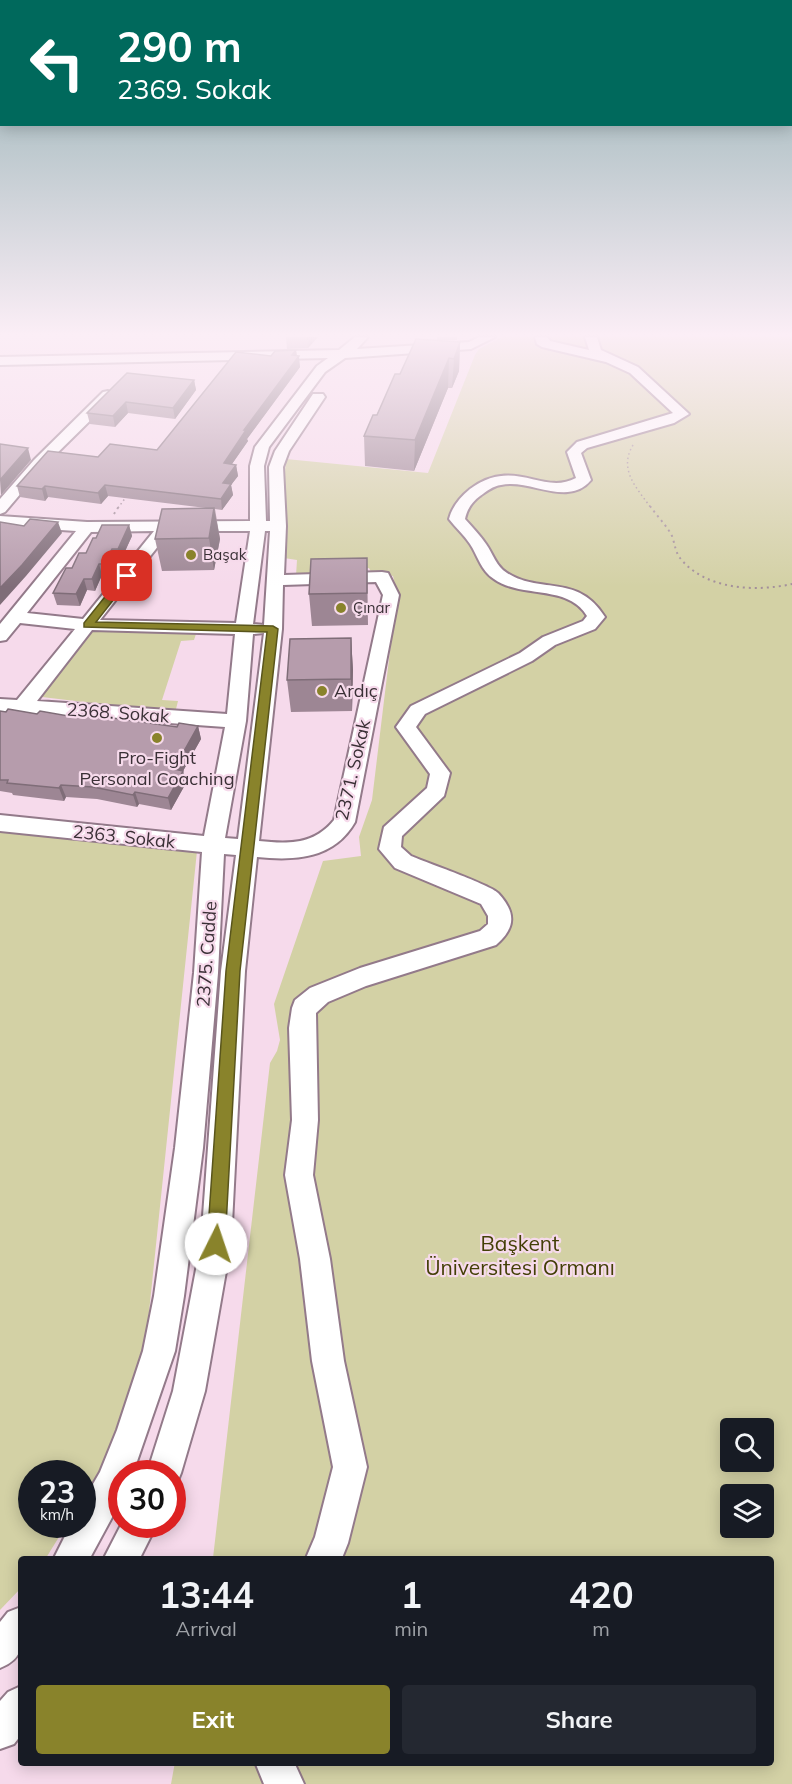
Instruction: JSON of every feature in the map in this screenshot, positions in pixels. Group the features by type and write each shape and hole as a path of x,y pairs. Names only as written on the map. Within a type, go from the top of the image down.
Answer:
{"street":[{"path":"0,509 39,463 81,420"},
{"name":"2375. Cadde","path":"168,1460 189,1391 216,1244 233,971 273,629 275,580 257,466 259,453 283,420"},
{"path":"324,1556 331,1543 350,1467 328,1361 315,1259 299,1175 305,1120 302,1028 304,1008 319,995 488,938 500,928 499,915 489,898 403,862 390,849 392,833 437,791 440,773 406,727 418,710 526,657 549,641 589,625 596,617 593,609 583,601 564,593 508,581 492,572 476,542 457,519 460,508 479,489 500,479 527,480 569,489 577,486 584,480 574,452 582,445 668,420"},
{"path":"0,521 87,527 268,526"},
{"path":"22,707 166,526"},
{"name":"2375. Cadde","path":"72,1556 112,1483 159,1351 169,1296 189,1148 206,973 213,847 236,721 248,587 268,526"},
{"path":"0,636 87,527"},
{"name":"2371. Sokak","path":"247,848 292,852 312,848 327,842 344,822 391,595 382,577 275,580"},
{"path":"17,617 88,625 273,629"},
{"name":"2368. Sokak","path":"0,705 236,721"},
{"name":"2363. Sokak","path":"0,823 213,847 247,848"},
{"path":"122,1556 132,1538"},
{"path":"0,1650 18,1629"},
{"path":"0,1730 18,1709"},
{"path":"276,1766 284,1784"}],"path":[{"path":"635,441 626,459 627,469 648,505 670,533 675,551 683,561 708,578 731,585 767,588 792,584"},
{"path":"110,520 130,492"}],"green space":[{"name":"Başkent Üniversitesi Ormanı","path":"449,420 792,420 792,1784 171,1784 174,1766 774,1766 774,1556 213,1556 270,1063 280,1040 274,1004 323,861 361,856 359,837 372,800 397,593 393,576 371,572 369,568 296,576 297,560 284,558 286,459 428,473"},
{"path":"94,628 196,634 194,640 181,641 162,700 178,701 175,713 42,697 40,692"},
{"path":"0,831 189,842 197,851 144,1360 96,1479 96,1460 18,1460 18,1538 58,1538 47,1556 18,1556 18,1591 0,1610"}],"building":[{"path":"181,420 251,420 224,463 236,465 223,483 231,484 221,499 105,485 98,493 45,486 42,489 17,486 48,451 98,457 110,444 157,450"},
{"path":"371,420 423,420 415,440 364,436"},
{"path":"0,444 28,448 0,480"},
{"path":"214,508 209,538 155,539 162,509"},
{"path":"30,519 58,522 0,588 0,522 24,526"},
{"path":"102,525 129,525 118,549 112,549 104,564 99,564 92,579 84,579 76,594 53,593 66,568 72,568 79,553 86,553"},
{"path":"367,558 367,593 309,594 311,559"},
{"path":"351,638 351,679 287,680 290,639"},
{"path":"8,709 37,714 40,711 74,717 77,713 177,727 179,723 198,726 174,769 183,771 168,798 135,792 133,795 93,787 61,785 59,788 7,783 8,780 0,780 0,711 6,712"}],"place":[{"name":"Başak","path":"191,555"},
{"name":"Çınar","path":"341,608"},
{"name":"Ardıç","path":"322,691"},
{"name":"Pro-Fight Personal Coaching","path":"157,738"}],"route":[{"path":"127,576 88,625 273,629 233,971 216,1244"}]}
